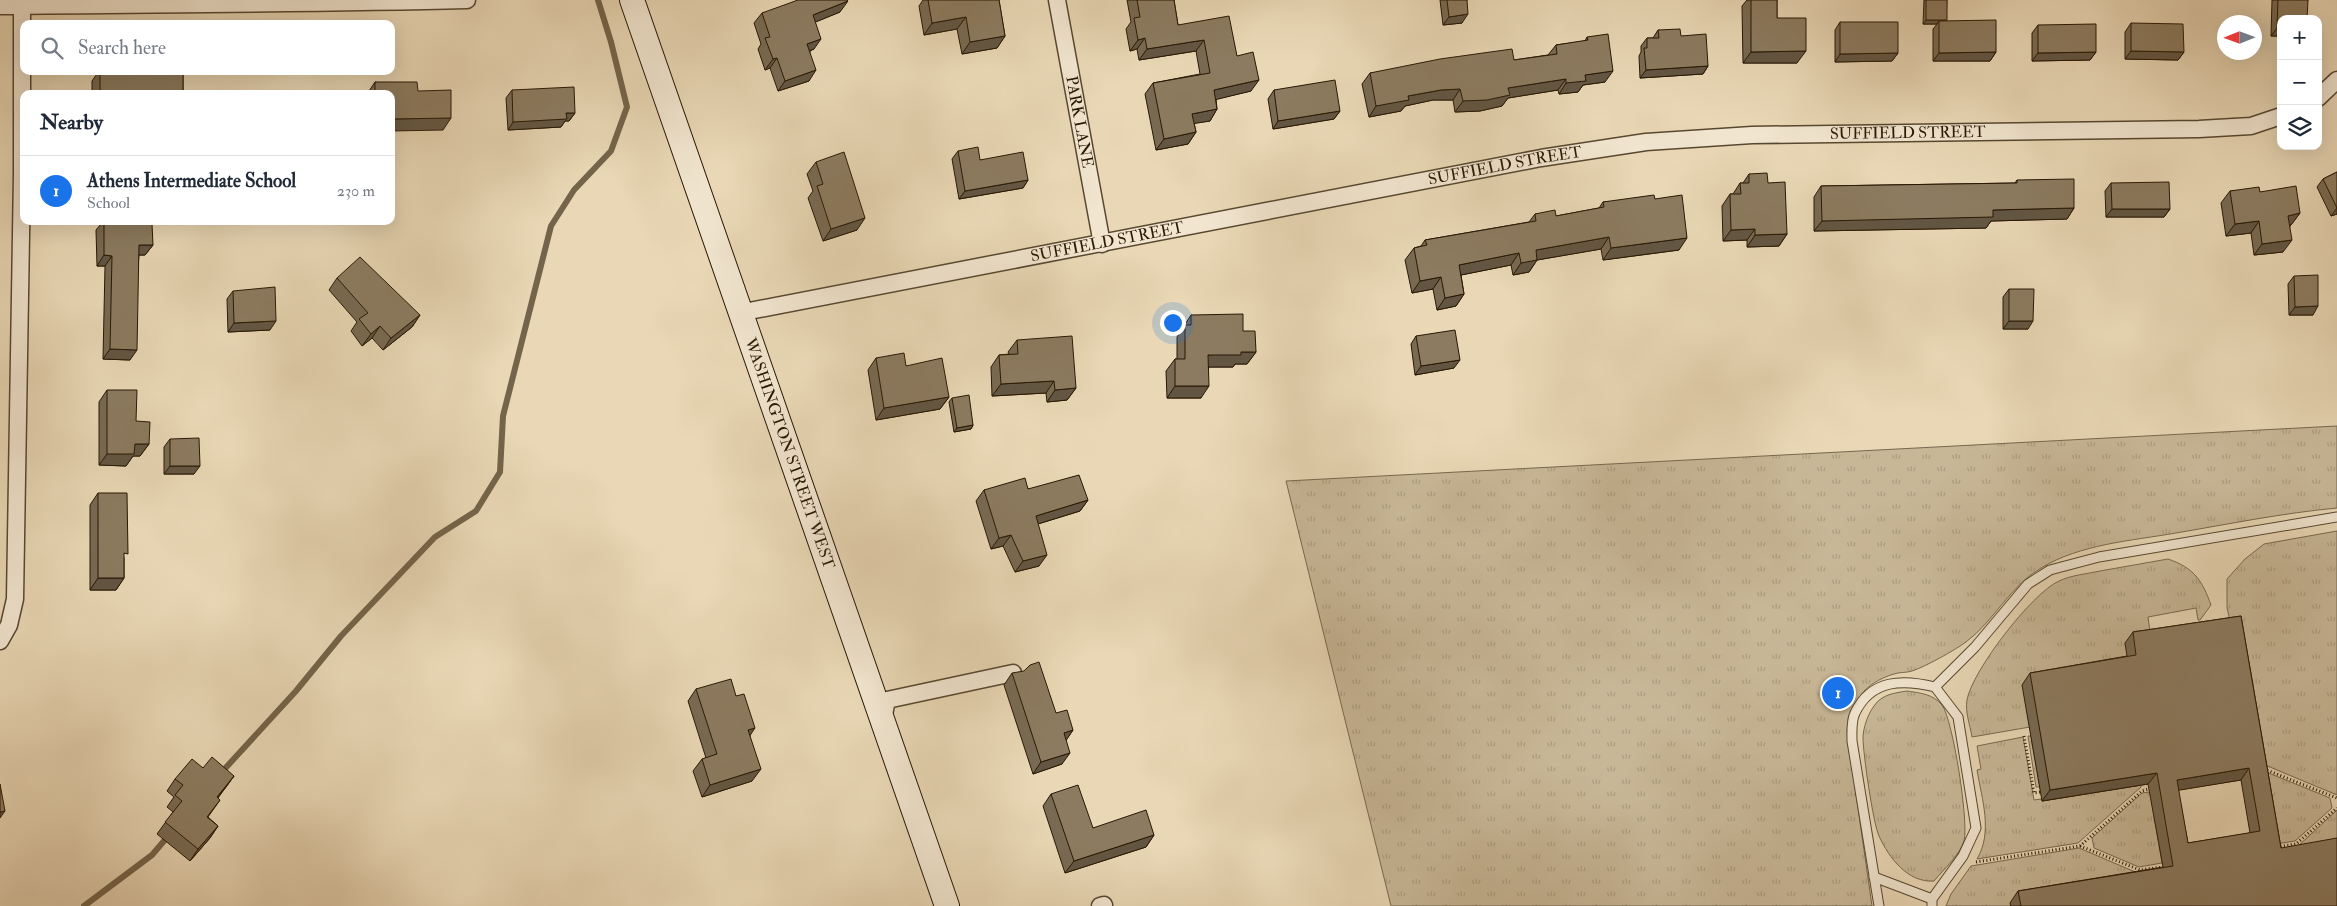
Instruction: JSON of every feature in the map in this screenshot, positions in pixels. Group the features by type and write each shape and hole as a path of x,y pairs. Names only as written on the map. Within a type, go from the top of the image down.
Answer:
{"street":[{"path":"0,6 170,3 255,5 467,0"},
{"name":"WASHINGTON STREET WEST","path":"632,0 739,313 778,417 947,906"},
{"name":"PARK LANE","path":"1057,0 1102,244"},
{"path":"22,6 22,20"},
{"path":"22,75 22,90"},
{"path":"2322,94 2337,80"},
{"name":"SUFFIELD STREET","path":"739,313 1541,158 1646,142 1752,135 2199,129 2251,126 2277,117"},
{"path":"0,641 9,625 15,599 21,225"},
{"path":"883,722 887,700 1012,673"}],"lane":[{"path":"1935,687 1975,647 2028,584 2050,570 2100,557 2337,517"},
{"path":"1874,877 1932,903 1963,856 1976,828 1958,716 1935,687 1919,683 1893,682 1869,693 1854,715 1852,740 1874,877 1879,906"}],"path":[{"path":"2024,736 2034,793 2040,792"},
{"path":"2257,770 2265,768 2337,798"},
{"path":"2080,846 2142,791 2149,789"},
{"path":"2271,848 2296,844 2337,808"},
{"path":"1973,862 2080,846 2140,870 2162,867"}],"green space":[{"path":"2337,426 2337,508 2106,544 2056,560 2030,575 2020,584 1976,634 1966,642 1924,666 1912,671 1896,673 1875,682 1867,688 1856,702 1847,731 1872,906 1391,906 1286,481"},
{"path":"2337,531 2337,795 2265,765 2227,608 2227,579 2245,559 2264,544"},
{"path":"2168,559 2191,571 2204,589 2211,605 2200,620 2198,620 2196,608 2148,617 2151,639 2128,667 2030,727 1972,737 1967,714 1967,700 1971,687 1991,653 2019,616 2048,588 2069,577"},
{"path":"1907,691 1930,696 1942,705 1951,730 1959,772 1964,814 1964,841 1955,857 1934,881 1916,878 1900,868 1888,853 1877,829 1866,772 1863,738 1870,713 1881,699 1893,693"},
{"path":"2028,736 2031,736 2040,787 2036,787"},
{"path":"2023,737 2034,800 2041,799 2042,801 2141,785 2141,787 2078,843 1977,859 1982,849 1985,816 1977,770 1981,769 1977,746"},
{"path":"2266,772 2330,798 2332,808 2295,841 2270,845"},
{"path":"2150,792 2162,863 2139,867 2094,848 2092,838 2142,793"},
{"path":"2337,810 2337,848 2297,847"},
{"path":"2079,848 2140,874 2010,904 2011,906 1946,906 1951,894 1971,866"}],"building":[{"path":"798,0 848,1 813,15 821,39 807,44 816,70 785,81 777,58 773,59 765,38 770,37 762,13"},
{"path":"928,0 999,0 1005,36 970,42 966,17 932,23"},
{"path":"1137,0 1174,0 1178,25 1229,16 1237,56 1253,52 1259,80 1214,90 1217,109 1192,114 1196,132 1164,139 1153,83 1210,73 1204,40 1147,49 1145,38 1138,40 1134,18 1140,17"},
{"path":"1447,0 1467,0 1468,14 1449,17"},
{"path":"1751,0 1777,0 1777,18 1806,18 1806,51 1751,52"},
{"path":"1926,0 1947,0 1947,20 1926,20"},
{"path":"2278,0 2308,0 2307,15 2277,15"},
{"path":"1996,20 1996,52 1939,53 1939,21"},
{"path":"1840,22 1898,22 1898,53 1840,54"},
{"path":"2131,23 2183,24 2184,52 2131,51"},
{"path":"2096,24 2096,52 2038,53 2038,25"},
{"path":"1680,29 1681,36 1706,34 1708,66 1646,70 1644,48 1647,48 1647,38 1659,38 1658,30"},
{"path":"1608,34 1613,71 1585,75 1586,81 1566,83 1566,79 1508,88 1510,95 1487,100 1463,101 1460,89 1441,90 1408,96 1409,100 1376,106 1370,73 1440,59 1512,49 1514,60 1557,54 1556,45 1588,40 1587,37"},
{"path":"100,75 183,75 183,90 100,90"},
{"path":"1335,80 1340,111 1278,121 1274,90"},
{"path":"375,82 417,82 418,91 451,90 451,118 395,119 395,90 375,90"},
{"path":"574,87 575,113 566,113 567,119 513,122 512,90"},
{"path":"978,147 980,160 1023,152 1028,180 965,191 958,151"},
{"path":"844,152 865,218 831,229 817,186 823,184 816,162"},
{"path":"2337,172 2337,208 2323,179"},
{"path":"1767,173 1768,183 1785,182 1787,234 1755,235 1755,229 1731,230 1730,194 1741,194 1740,183 1749,183 1749,174"},
{"path":"2074,179 2074,208 1993,210 1993,217 1822,221 1821,186 2017,183 2017,180"},
{"path":"2169,182 2170,209 2112,209 2111,183"},
{"path":"2296,186 2300,213 2288,216 2292,240 2262,244 2259,221 2235,224 2230,191 2259,187 2260,192"},
{"path":"1654,195 1655,199 1682,195 1687,238 1611,248 1609,237 1536,250 1537,260 1521,263 1519,253 1459,265 1464,294 1445,298 1441,277 1420,281 1414,248 1427,245 1425,240 1536,221 1535,214 1555,210 1556,216 1604,207 1603,202"},
{"path":"104,225 152,225 153,245 139,245 137,350 110,349 112,256 104,255"},
{"path":"360,257 420,315 391,338 380,326 371,334 359,319 368,313 337,278"},
{"path":"2318,275 2318,306 2295,307 2294,276"},
{"path":"275,287 276,321 234,323 233,291"},
{"path":"2009,289 2034,289 2033,321 2009,321"},
{"path":"1243,314 1243,331 1255,331 1256,352 1241,352 1241,355 1208,355 1209,386 1175,386 1175,359 1185,359 1185,325 1191,325 1191,315"},
{"path":"1455,330 1460,360 1421,366 1416,336"},
{"path":"1072,336 1076,388 1055,390 1054,381 1001,384 999,355 1018,354 1017,340"},
{"path":"904,353 906,366 942,358 949,397 884,408 876,358"},
{"path":"107,390 137,390 136,421 150,422 149,444 135,444 134,454 107,454"},
{"path":"969,395 973,425 957,428 952,398"},
{"path":"199,438 200,466 170,466 170,439"},
{"path":"1079,475 1088,500 1036,516 1047,555 1023,561 1011,535 999,538 984,490 1025,478 1028,489"},
{"path":"98,493 127,493 128,554 124,553 124,578 98,578"},
{"path":"2241,616 2281,848 2337,838 2337,906 2021,906 2018,891 2173,866 2157,773 2050,790 2030,673 2136,655 2133,632","holes":["2249,768 2260,831 2188,843 2177,780"]},
{"path":"1039,662 1056,713 1067,710 1073,730 1064,733 1070,753 1041,762 1012,673 1024,671 1030,665"},
{"path":"731,679 736,696 744,694 755,728 748,730 761,769 710,785 702,759 717,754 696,689"},
{"path":"212,757 234,776 217,797 220,800 207,817 218,826 198,849 165,822 182,801 175,795 183,785 175,779 192,759 203,768"},
{"path":"0,784 5,811 0,812"},
{"path":"1078,785 1093,828 1146,810 1154,835 1074,861 1051,794"}],"waterway":[{"path":"220,774 296,691 341,636 435,537 476,511 500,472 503,416 551,226 574,190 611,151 627,107 611,42 598,0"},
{"path":"84,906 152,855 169,835"}],"place":[{"name":"Athens Intermediate School","path":"1838,693"}]}
